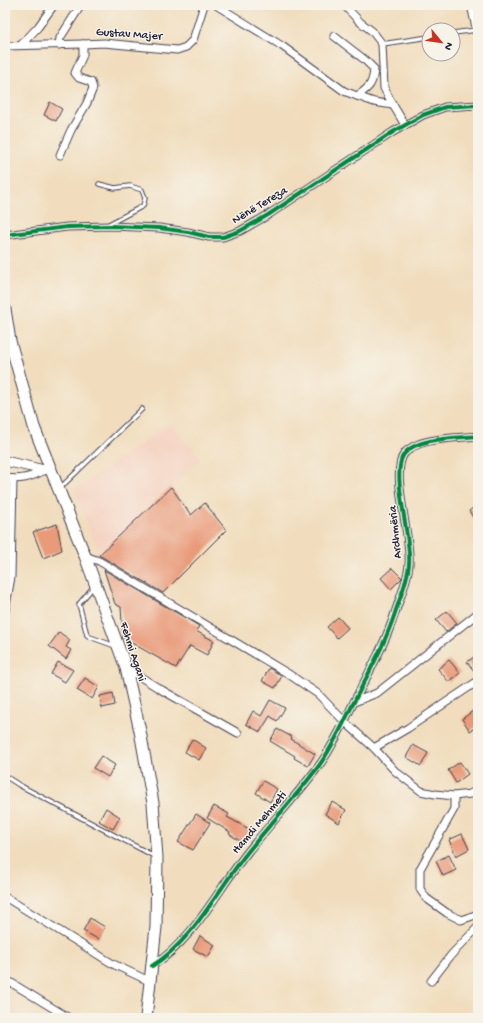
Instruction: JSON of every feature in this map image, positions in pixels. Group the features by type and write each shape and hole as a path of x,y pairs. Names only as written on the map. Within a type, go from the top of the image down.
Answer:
{"main road":[{"name":"Fehmi Agani","path":"5,309 10,341 47,469 59,488 119,648 126,668 140,731 153,803 157,858 156,927 146,1018"}],"street":[{"path":"21,45 38,27 54,5"},
{"path":"59,45 60,38 81,5"},
{"name":"Gustav Majer","path":"60,155 71,130 87,103 93,88 91,82 79,78 75,73 83,56 83,44 104,43 177,50 186,47 192,40 204,5"},
{"path":"216,5 282,46 344,91 374,102 393,105"},
{"path":"344,5 360,22 372,31 382,44 384,88"},
{"path":"471,5 477,33"},
{"path":"334,36 365,60 374,69 378,81 384,88 405,125"},
{"path":"5,46 83,44"},
{"path":"356,96 365,91 373,81 374,69"},
{"name":"Nënë Tereza","path":"5,235 67,227 106,226 159,228 223,237 240,231 268,214 405,125 423,115 445,107 478,105"},
{"name":"Ardhmëria","path":"345,722 388,634 409,564 409,546 400,480 400,461 405,453 416,444 478,436"},
{"path":"456,438 478,441"},
{"path":"5,461 47,469"},
{"path":"5,478 29,478 47,469"},
{"path":"5,611 11,577 9,526 13,479"},
{"path":"85,556 99,560 287,673 318,694 345,722 374,748 395,771 421,791 454,796 470,794 478,790"},
{"path":"354,702 377,693 478,613"},
{"path":"126,668 238,733"},
{"path":"374,748 408,728 478,681"},
{"name":"Hamdi Mehmeti","path":"152,966 176,947 191,930 243,858 293,800 320,764 345,722"},
{"path":"454,796 454,809 420,869 420,889 426,898 447,913 461,920 478,914"},
{"path":"5,897 113,964 151,982"},
{"path":"431,981 452,954 478,927"},
{"path":"5,979 69,1018"}],"lane":[{"path":"461,33 477,33"},
{"path":"382,44 421,38"},
{"path":"99,184 115,188 130,186 142,190 144,198 143,206 106,226"},
{"path":"59,488 142,409"},
{"path":"95,585 79,604 87,635 119,648"},
{"path":"5,776 19,785 157,858"}],"shaded area":[{"path":"171,423 201,459 99,555 75,490"}],"building":[{"path":"50,102 62,109 56,121 44,115"},
{"path":"171,487 191,515 205,503 226,530 163,593 99,555"},
{"path":"478,504 478,525 469,511"},
{"path":"57,524 62,550 43,558 33,532"},
{"path":"392,568 402,578 391,589 381,578"},
{"path":"104,570 199,626 196,631 214,641 207,655 190,646 176,668 123,638 121,607 115,604"},
{"path":"447,611 457,623 446,632 436,620"},
{"path":"338,617 348,628 337,638 327,627"},
{"path":"59,632 70,640 66,647 71,650 66,659 49,646"},
{"path":"478,654 478,676 467,662"},
{"path":"449,660 460,673 449,682 438,669"},
{"path":"58,662 73,670 65,682 51,674"},
{"path":"269,668 282,676 275,688 262,681"},
{"path":"85,678 99,687 92,699 77,690"},
{"path":"113,693 115,705 102,708 100,696"},
{"path":"270,700 285,708 277,721 270,716 260,732 246,724 253,711 261,716"},
{"path":"474,710 478,716 478,726 470,731 462,719"},
{"path":"277,729 292,737 291,739 315,754 308,766 294,758 295,756 270,741"},
{"path":"192,739 206,748 199,760 185,752"},
{"path":"413,745 428,753 421,766 406,757"},
{"path":"101,756 115,765 108,777 93,768"},
{"path":"460,762 468,774 456,783 448,770"},
{"path":"263,781 277,789 270,802 256,793"},
{"path":"332,802 346,810 339,823 325,814"},
{"path":"214,806 229,814 227,817 251,830 243,843 229,834 230,832 207,818"},
{"path":"106,808 120,817 113,829 99,821"},
{"path":"196,814 210,823 193,850 178,842"},
{"path":"462,834 469,849 456,856 449,840"},
{"path":"449,855 456,870 443,876 436,861"},
{"path":"90,918 105,927 98,939 83,931"},
{"path":"200,936 215,945 208,957 193,949"}],"cycle path":[{"path":"5,235 67,227 111,226 159,228 188,232 209,237 223,237 240,231 268,215 393,132 423,115 445,107 478,105"},
{"path":"152,966 166,956 191,931 243,858 318,767 338,735 376,658 391,624 404,588 409,564 408,539 399,476 400,463 404,454 410,448 428,441 478,436"}]}
